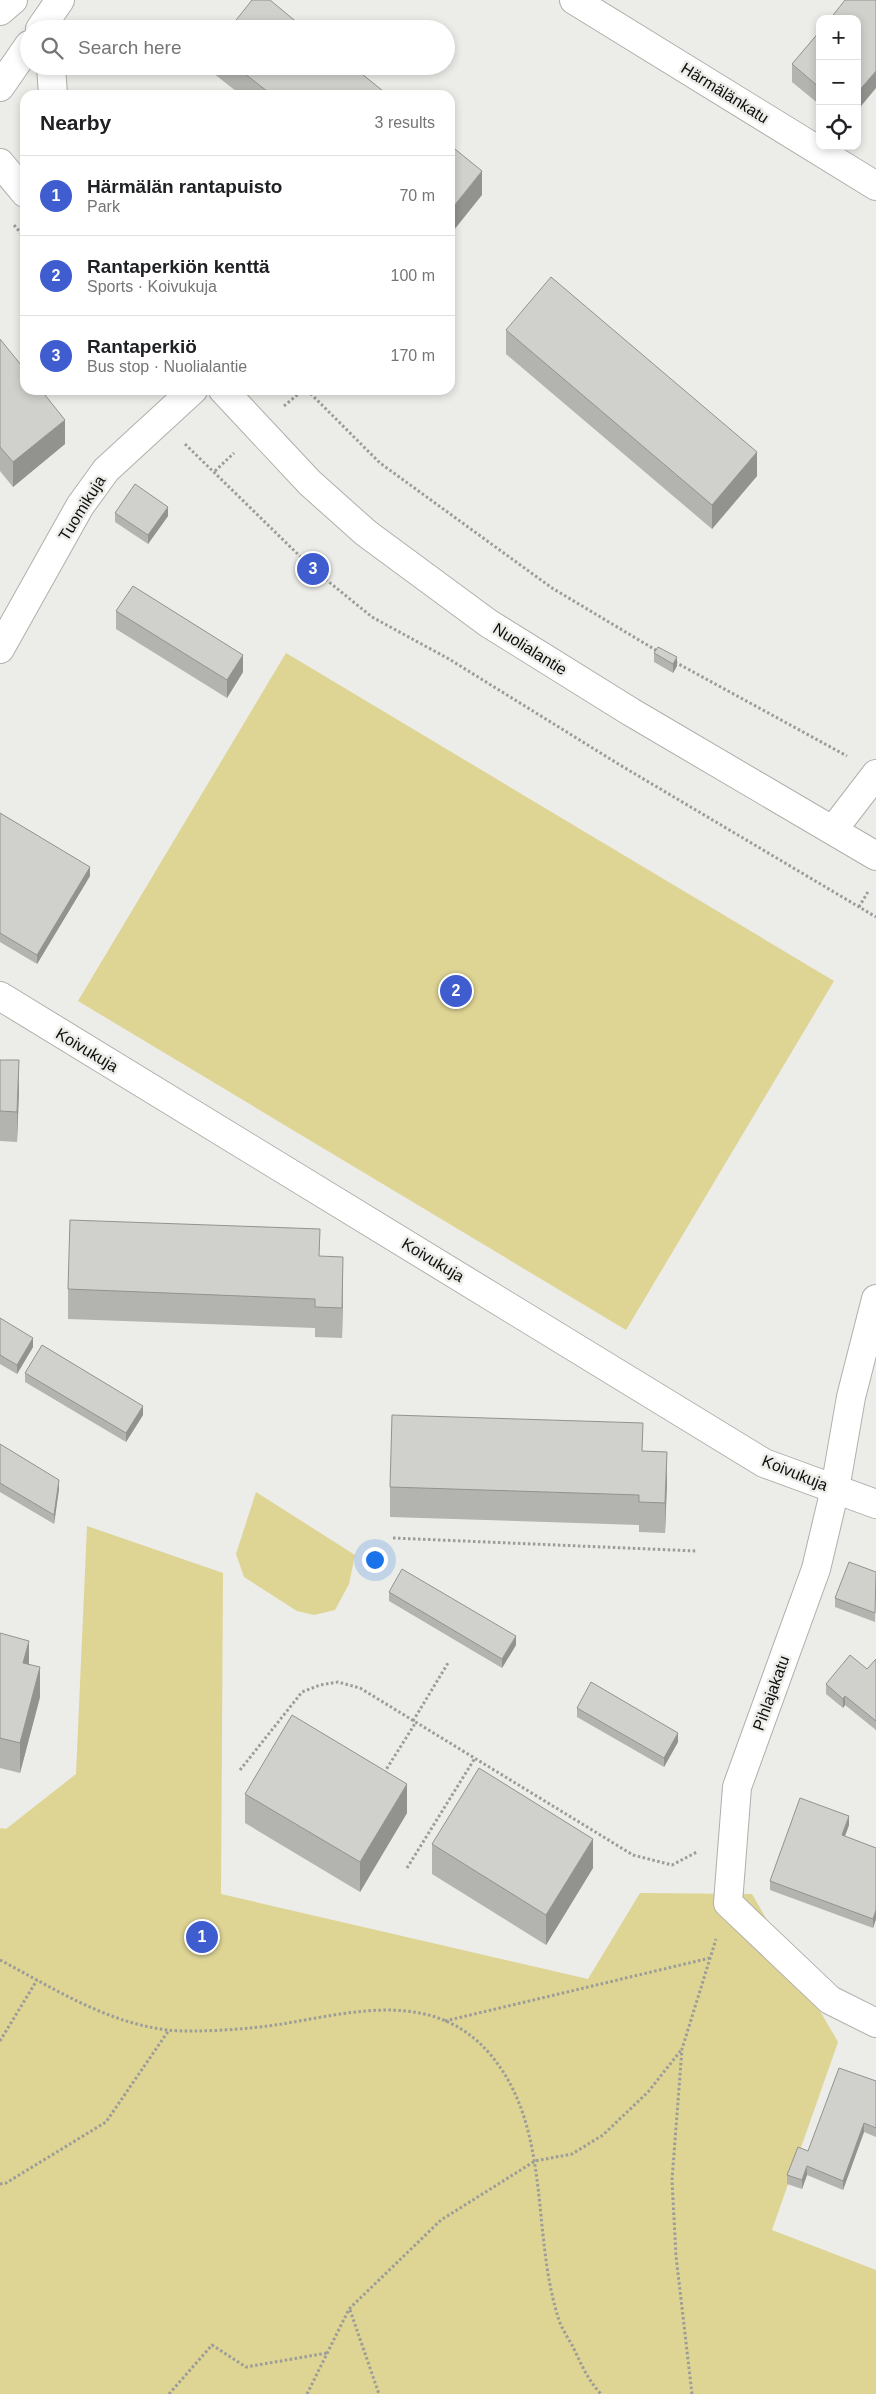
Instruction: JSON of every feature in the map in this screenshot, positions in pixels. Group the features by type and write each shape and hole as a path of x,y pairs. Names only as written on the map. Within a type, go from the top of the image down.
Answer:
{"street":[{"path":"0,11 13,0"},
{"name":"Härmälänkatu","path":"574,0 876,186"},
{"path":"0,87 20,58"},
{"path":"52,75 53,90"},
{"path":"0,163 20,187"},
{"name":"Tuomikuja","path":"0,649 80,506 106,470 186,395"},
{"name":"Nuolialantie","path":"228,395 310,483 366,533 488,623 631,712 876,856"},
{"path":"833,830 876,774"},
{"name":"Koivukuja","path":"0,996 764,1463 876,1504"},
{"name":"Pihlajakatu","path":"728,1903 737,1787 816,1569 835,1489 852,1397 876,1299"},
{"path":"728,1903 830,2000 876,2024"}],"path":[{"path":"312,395 380,463 552,588 660,653"},
{"path":"160,419 313,569 372,617 449,659 620,765 876,917"},
{"path":"669,658 852,759"},
{"path":"859,907 872,886"},
{"path":"393,1538 696,1551"},
{"path":"382,1777 448,1663"},
{"path":"240,1770 302,1692 320,1685 338,1682 360,1688 633,1855 672,1865 733,1833"},
{"path":"407,1868 475,1758"},
{"path":"692,2394 676,2256 672,2180 682,2048 728,1903"},
{"path":"444,2021 710,1958"},
{"path":"0,1960 109,2017 128,2023 169,2030 256,2028 354,2011 396,2009 421,2012 444,2021 465,2033 490,2054 518,2098 535,2161 550,2286 558,2319 589,2382 601,2394"},
{"path":"0,2041 37,1980"},
{"path":"0,2184 6,2183 106,2122 169,2030"},
{"path":"306,2394 349,2309 441,2220 535,2161 572,2154 603,2134 648,2092 682,2048"},
{"path":"349,2309 379,2394"},
{"path":"168,2394 212,2345 246,2367 328,2353"}],"shaded area":[{"path":"286,653 834,981 626,1330 78,1001"},
{"path":"256,1492 355,1555 349,1584 335,1610 314,1615 297,1611 244,1577 236,1554"},
{"path":"87,1526 223,1573 221,1894 588,1979 640,1893 752,1894 838,2042 772,2230 876,2270 876,2394 0,2394 0,1828 6,1829 76,1774"}],"building":[{"path":"252,0 270,0 294,20 236,20"},
{"path":"845,0 876,0 876,71 861,88 861,15 833,15"},
{"path":"816,36 816,85 792,64"},
{"path":"246,75 363,75 382,90 266,90"},
{"path":"455,149 482,171 455,205"},
{"path":"551,277 757,452 712,505 506,330"},
{"path":"0,339 20,364 20,395 45,395 65,420 13,462 0,447"},
{"path":"135,484 168,507 148,535 115,513"},
{"path":"133,586 243,655 227,680 116,611"},
{"path":"658,647 677,657 673,664 654,653"},
{"path":"0,813 90,867 37,955 0,933"},
{"path":"0,1060 19,1060 17,1112 0,1111"},
{"path":"70,1220 320,1229 319,1256 343,1257 342,1308 315,1307 315,1299 68,1289"},
{"path":"0,1318 33,1338 17,1365 0,1355"},
{"path":"42,1345 143,1406 126,1433 25,1373"},
{"path":"392,1415 643,1423 642,1451 667,1452 665,1503 639,1502 639,1495 390,1487"},
{"path":"0,1444 59,1480 54,1515 0,1483"},
{"path":"849,1562 876,1572 875,1613 835,1598"},
{"path":"402,1569 516,1636 502,1659 389,1592"},
{"path":"0,1633 29,1641 23,1663 40,1667 20,1743 0,1738"},
{"path":"850,1655 867,1669 876,1659 876,1721 845,1696 843,1699 826,1684"},
{"path":"591,1682 678,1733 664,1758 577,1708"},
{"path":"292,1715 407,1784 360,1862 245,1794"},
{"path":"479,1768 593,1839 546,1915 432,1844"},
{"path":"800,1798 849,1816 842,1835 876,1848 876,1910 873,1919 770,1881"},
{"path":"839,2068 876,2081 876,2128 864,2123 843,2181 807,2166 802,2180 787,2175 798,2147 808,2151"}],"place":[{"name":"Rantaperkiö","path":"313,569"},
{"name":"Rantaperkiön kenttä","path":"456,991"},
{"name":"Härmälän rantapuisto","path":"202,1937"}]}
